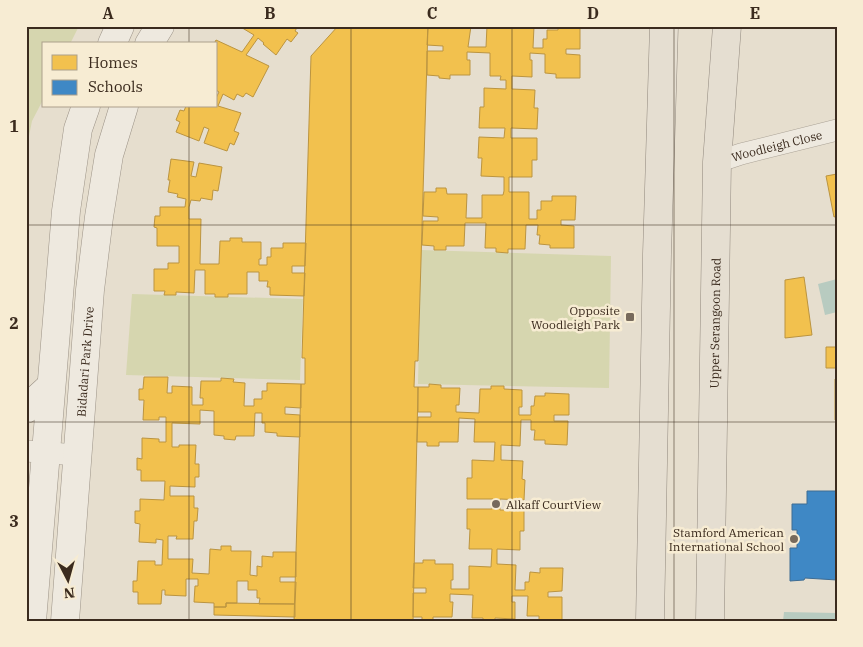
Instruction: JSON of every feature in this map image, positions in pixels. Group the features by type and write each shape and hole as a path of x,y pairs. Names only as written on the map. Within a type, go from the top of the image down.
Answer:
{"main road":[{"path":"650,621 657,254 664,26"},
{"name":"Upper Serangoon Road","path":"710,621 717,162 726,26"}],"street":[{"path":"113,42 120,26"},
{"path":"151,42 160,26"},
{"path":"32,621 37,542 37,452 51,386 66,211 78,129 85,108"},
{"name":"Bidadari Park Drive","path":"65,621 76,455 90,290 99,218 110,155 123,108"},
{"name":"Woodleigh Close","path":"717,162 741,154 837,130"},
{"path":"26,409 51,386"},
{"path":"37,452 76,455"},
{"path":"26,510 37,542"},
{"path":"37,542 58,543 70,549"}],"green space":[{"path":"26,26 79,26 71,42 42,42 42,102 32,121 26,151"},
{"path":"421,250 611,256 609,388 418,384"},
{"path":"132,294 303,299 300,380 126,375"}],"shaded area":[{"path":"837,279 837,312 825,315 818,284"},
{"path":"784,612 837,613 837,621 783,621"}],"building: Homes":[{"path":"239,26 298,26 295,31 298,33 291,42 287,39 276,55 258,38 246,55 269,66 253,97 246,93 243,97 237,94 234,100 223,94 218,106 218,42 215,42 216,40 242,52 254,35"},
{"path":"338,26 428,26 418,361 415,361 414,387 418,387 413,621 294,621 301,384 305,384 305,358 302,358 311,56"},
{"path":"428,26 471,26 468,47 486,47 487,26 534,26 533,48 543,48 543,39 547,39 547,30 558,30 558,26 580,26 580,49 566,49 566,54 580,55 580,78 556,78 556,74 545,73 545,54 530,53 532,77 512,76 512,89 535,90 534,108 538,108 537,129 511,128 511,138 537,138 537,160 532,160 532,177 509,177 509,192 529,192 529,219 537,219 537,210 541,210 541,201 552,201 552,196 576,196 575,220 561,220 561,225 574,226 574,248 550,248 550,245 539,244 540,235 537,235 538,225 526,225 525,249 508,249 508,253 496,252 496,248 485,248 486,223 465,223 464,246 446,246 446,250 434,250 434,246 422,245 423,221 438,221 438,217 423,216 424,192 436,192 436,188 446,188 447,194 467,194 466,218 482,218 482,195 503,195 504,191 504,177 481,176 482,158 478,158 479,137 504,138 505,128 479,128 480,107 484,107 484,88 506,89 506,80 500,80 501,76 490,76 490,53 467,52 467,60 470,60 470,75 450,75 450,79 427,75 427,51 443,51 443,46 427,45"},
{"path":"218,106 241,113 234,131 239,133 234,145 230,143 227,151 204,143 209,129 204,127 199,141 176,132 180,122 176,120 180,110 184,111 185,108 218,108"},
{"path":"171,159 194,162 191,176 196,177 199,163 222,167 218,191 213,190 212,200 201,198 200,201 191,200 189,207 189,219 201,219 200,264 219,264 220,241 230,241 230,238 242,238 242,242 261,242 259,265 267,265 267,257 271,257 271,248 283,248 283,243 306,243 305,266 292,266 292,273 305,273 304,296 270,295 270,287 267,287 268,281 259,281 259,272 247,272 247,294 228,294 228,297 215,297 215,294 205,294 205,270 195,270 194,293 176,292 176,295 164,295 165,291 154,291 154,269 168,269 168,263 179,263 179,246 157,246 157,228 154,227 155,216 160,216 160,207 185,207 186,199 177,197 178,194 168,192"},
{"path":"837,174 837,216 834,217 826,176"},
{"path":"804,277 812,335 785,338 785,280"},
{"path":"826,347 837,347 837,368 826,368"},
{"path":"144,377 168,377 167,393 172,393 172,386 192,387 192,405 203,405 203,398 200,398 201,381 221,381 221,378 234,379 233,382 245,383 244,406 254,406 254,399 262,399 262,391 267,391 267,383 301,384 301,408 285,407 285,414 300,415 300,437 277,436 277,433 265,432 265,423 262,423 262,413 255,413 254,436 236,436 235,440 224,439 224,436 214,435 214,411 200,410 200,424 172,423 172,447 196,445 195,464 199,464 199,477 195,477 195,487 170,486 170,496 194,496 194,508 198,508 197,521 194,521 193,539 176,539 177,536 168,536 168,559 193,559 192,573 209,574 210,549 221,550 221,546 231,546 231,551 251,551 250,575 257,576 257,566 262,567 262,556 273,557 273,552 296,552 296,577 280,577 280,582 296,582 295,604 259,604 260,598 257,598 257,590 248,590 248,581 237,581 237,603 226,603 226,607 214,607 214,603 194,602 195,586 198,586 198,579 186,579 186,596 165,595 165,590 162,590 161,604 138,604 138,592 133,592 133,581 137,581 138,561 155,561 155,565 162,565 163,540 156,539 156,543 139,542 140,524 135,523 135,511 140,511 140,499 164,500 165,481 141,481 141,470 137,470 137,458 142,459 142,438 159,439 159,442 166,442 166,417 159,417 159,420 143,420 144,400 139,400 139,389 143,389"},
{"path":"835,379 837,379 837,420 835,420"},
{"name":"Alkaff CourtView","path":"429,384 441,385 441,388 460,388 459,405 456,405 456,412 479,413 480,389 491,389 491,386 504,386 504,389 522,390 522,407 519,407 519,415 531,415 531,406 534,406 535,396 545,396 545,393 569,394 569,415 554,415 554,421 568,421 567,445 545,444 545,440 534,440 535,430 531,430 531,420 521,420 520,446 501,445 501,460 523,461 522,479 525,480 524,500 500,499 500,510 524,510 524,531 520,531 520,550 497,549 497,564 516,565 515,590 525,590 525,582 529,582 530,572 540,573 540,568 563,568 562,591 548,592 548,597 562,597 562,620 539,620 539,616 527,616 528,596 512,596 512,602 515,602 515,619 495,618 495,621 483,621 483,618 472,618 473,595 450,594 450,602 453,602 452,617 433,617 433,621 422,620 422,617 413,617 413,593 426,593 426,588 413,588 414,563 423,563 423,560 435,560 435,564 453,564 451,589 469,589 469,566 491,567 492,549 469,549 470,529 467,529 467,509 492,509 493,499 467,499 467,478 472,478 472,460 494,461 495,442 474,442 475,419 459,418 458,442 439,442 439,446 427,446 427,442 417,442 418,417 431,417 431,412 418,412 418,387 429,387"},
{"path":"226,603 295,604 295,617 214,615 214,607 226,607"}],"building: Schools":[{"path":"807,491 837,491 837,580 805,578 804,580 790,581 790,548 797,548 797,530 792,530 792,504 807,504"}],"place":[{"name":"Opposite Woodleigh Park","path":"630,317"},
{"name":"Alkaff CourtView","path":"496,504"},
{"name":"Stamford American International School","path":"794,539"}]}
